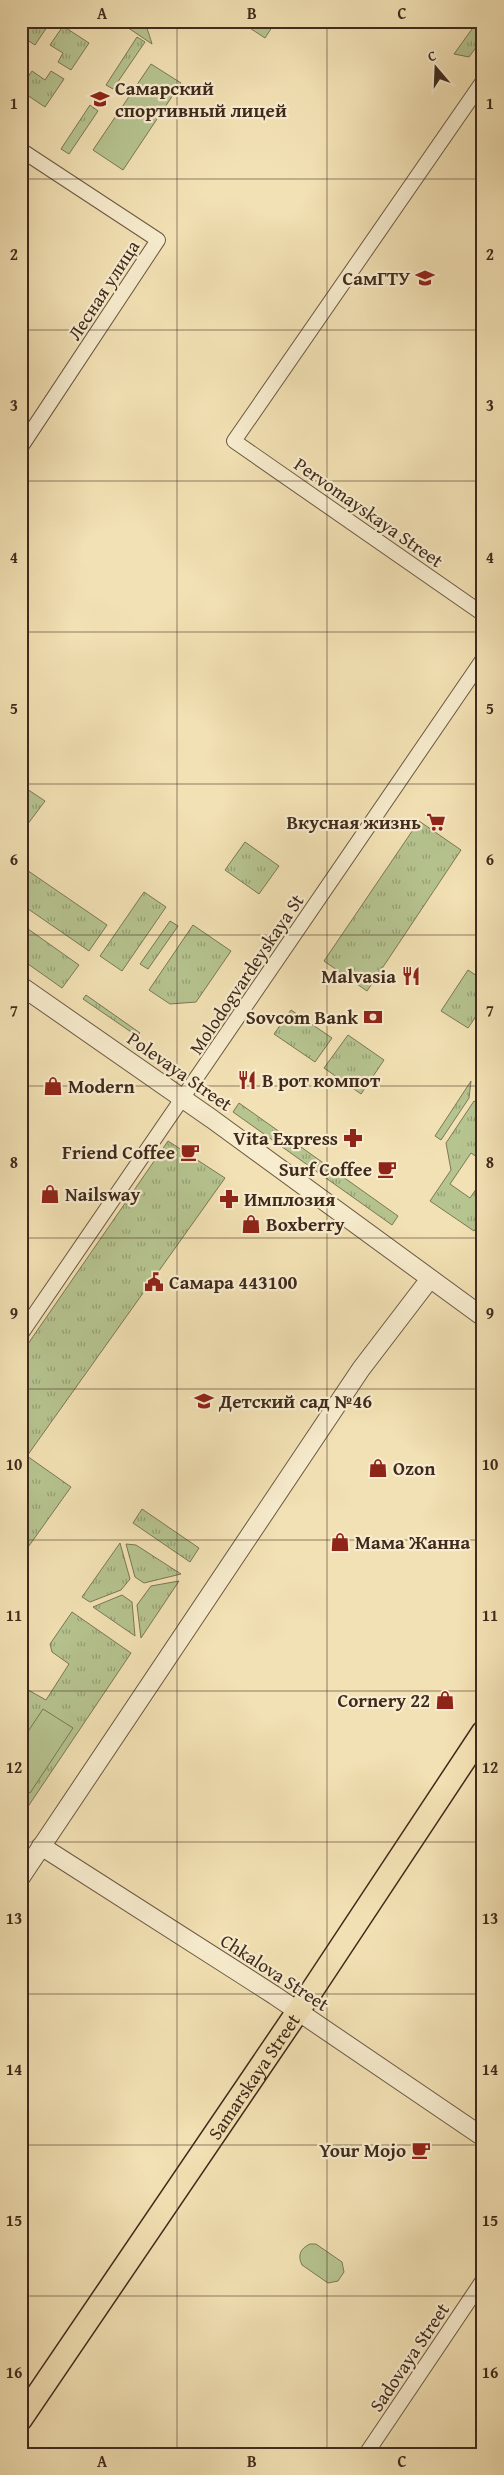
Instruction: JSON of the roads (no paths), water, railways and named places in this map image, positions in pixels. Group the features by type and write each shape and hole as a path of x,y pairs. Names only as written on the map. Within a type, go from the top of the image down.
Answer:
{"main road":[{"name":"Samarskaya Street","path":"21,2419 297,2012 483,1732"}],"street":[{"name":"Pervomayskaya Street","path":"483,81 234,441 483,614"},
{"name":"Лесная улица","path":"21,150 158,240 21,447"},
{"name":"Molodogvardeyskaya St","path":"21,1334 183,1100 483,659"},
{"name":"Polevaya Street","path":"21,986 183,1100 429,1280 483,1317"},
{"path":"21,1876 371,1355 429,1280"},
{"name":"Chkalova Street","path":"41,1846 297,2012 483,2136"},
{"name":"Sadovaya Street","path":"366,2454 483,2280"}],"place":[{"name":"Самарский спортивный лицей","path":"100,99"},
{"name":"СамГТУ","path":"425,278"},
{"name":"Вкусная жизнь","path":"436,822"},
{"name":"Malvasia","path":"411,976"},
{"name":"Sovcom Bank","path":"373,1017"},
{"name":"В рот компот","path":"247,1080"},
{"name":"Modern","path":"53,1086"},
{"name":"Vita Express","path":"353,1138"},
{"name":"Friend Coffee","path":"190,1152"},
{"name":"Surf Coffee","path":"387,1169"},
{"name":"Nailsway","path":"50,1194"},
{"name":"Имплозия","path":"229,1199"},
{"name":"Boxberry","path":"251,1224"},
{"name":"Самара 443100","path":"154,1282"},
{"name":"Детский сад №46","path":"204,1401"},
{"name":"Ozon","path":"378,1468"},
{"name":"Мама Жанна","path":"340,1542"},
{"name":"Cornery 22","path":"445,1700"},
{"name":"Your Mojo","path":"421,2150"}]}
